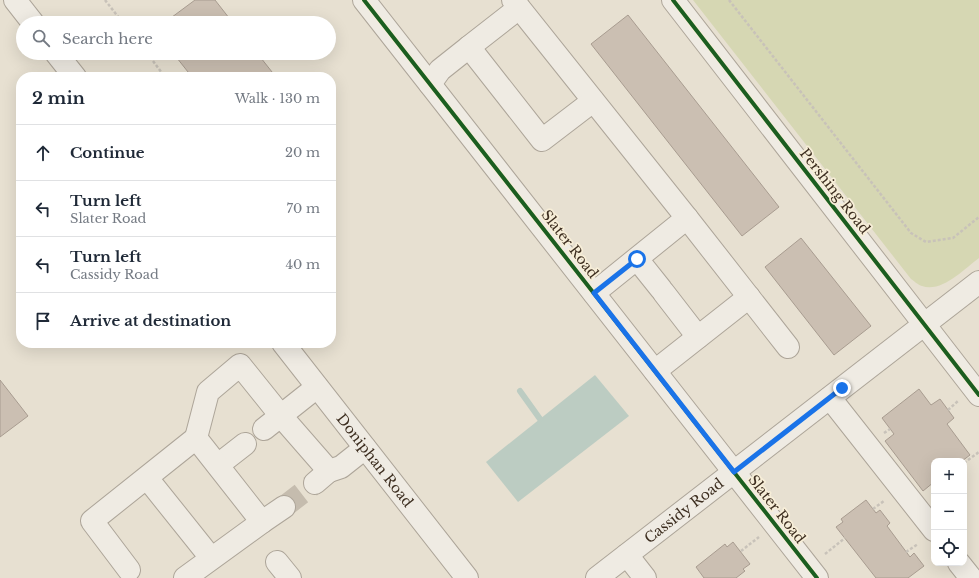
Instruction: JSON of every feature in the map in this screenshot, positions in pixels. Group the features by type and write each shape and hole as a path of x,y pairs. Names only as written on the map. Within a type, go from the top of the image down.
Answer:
{"street":[{"path":"14,0 27,16"},
{"name":"Slater Road","path":"364,0 817,578"},
{"name":"Pershing Road","path":"673,0 979,395"},
{"path":"430,84 440,70 469,47 516,4 788,347"},
{"path":"469,47 542,140 593,100"},
{"path":"62,60 71,72"},
{"path":"594,293 687,218"},
{"path":"637,259 698,337"},
{"name":"Cassidy Road","path":"597,578 979,282"},
{"path":"655,371 749,297"},
{"name":"Doniphan Road","path":"287,348 467,578"},
{"path":"128,575 92,522 196,438 208,392 240,366 281,416 322,477 342,467 365,448"},
{"path":"264,429 317,387"},
{"path":"830,398 931,526"},
{"path":"196,438 262,522"},
{"path":"218,465 245,444"},
{"path":"147,478 212,558"},
{"path":"185,578 284,507"},
{"path":"627,555 645,578"},
{"path":"961,566 971,578"}],"path":[{"path":"105,0 118,16"},
{"path":"729,0 911,233 926,242 953,238 979,217"},
{"path":"153,60 162,72"},
{"path":"967,461 979,452"}],"green space":[{"path":"693,0 979,0 979,258 960,274 937,286 922,286 911,279"}],"shaded area":[{"path":"595,375 629,416 518,502 486,462"}],"building":[{"path":"195,0 215,0 228,16 173,16"},
{"path":"628,15 779,207 742,236 591,44"},
{"path":"179,60 263,60 272,72 188,72"},
{"path":"801,238 871,326 834,355 765,267"},
{"path":"0,380 28,416 0,437"},
{"path":"919,389 931,405 940,399 954,418 947,424 970,455 966,458 931,458 931,484 923,491 885,441 894,434 882,418"},
{"path":"866,500 876,513 880,510 890,523 887,526 910,557 914,553 924,566 908,578 876,578 836,527 843,522 841,519"},
{"path":"733,542 750,564 743,569 745,571 736,578 704,578 696,567 725,544 727,547"}],"waterway":[{"path":"520,391 540,419"}],"tunnel":[{"path":"284,507 315,483"}],"cycle path":[{"path":"364,0 817,578"},
{"path":"673,0 979,395"}],"route":[{"path":"637,259 594,293 734,472 842,388"}]}
